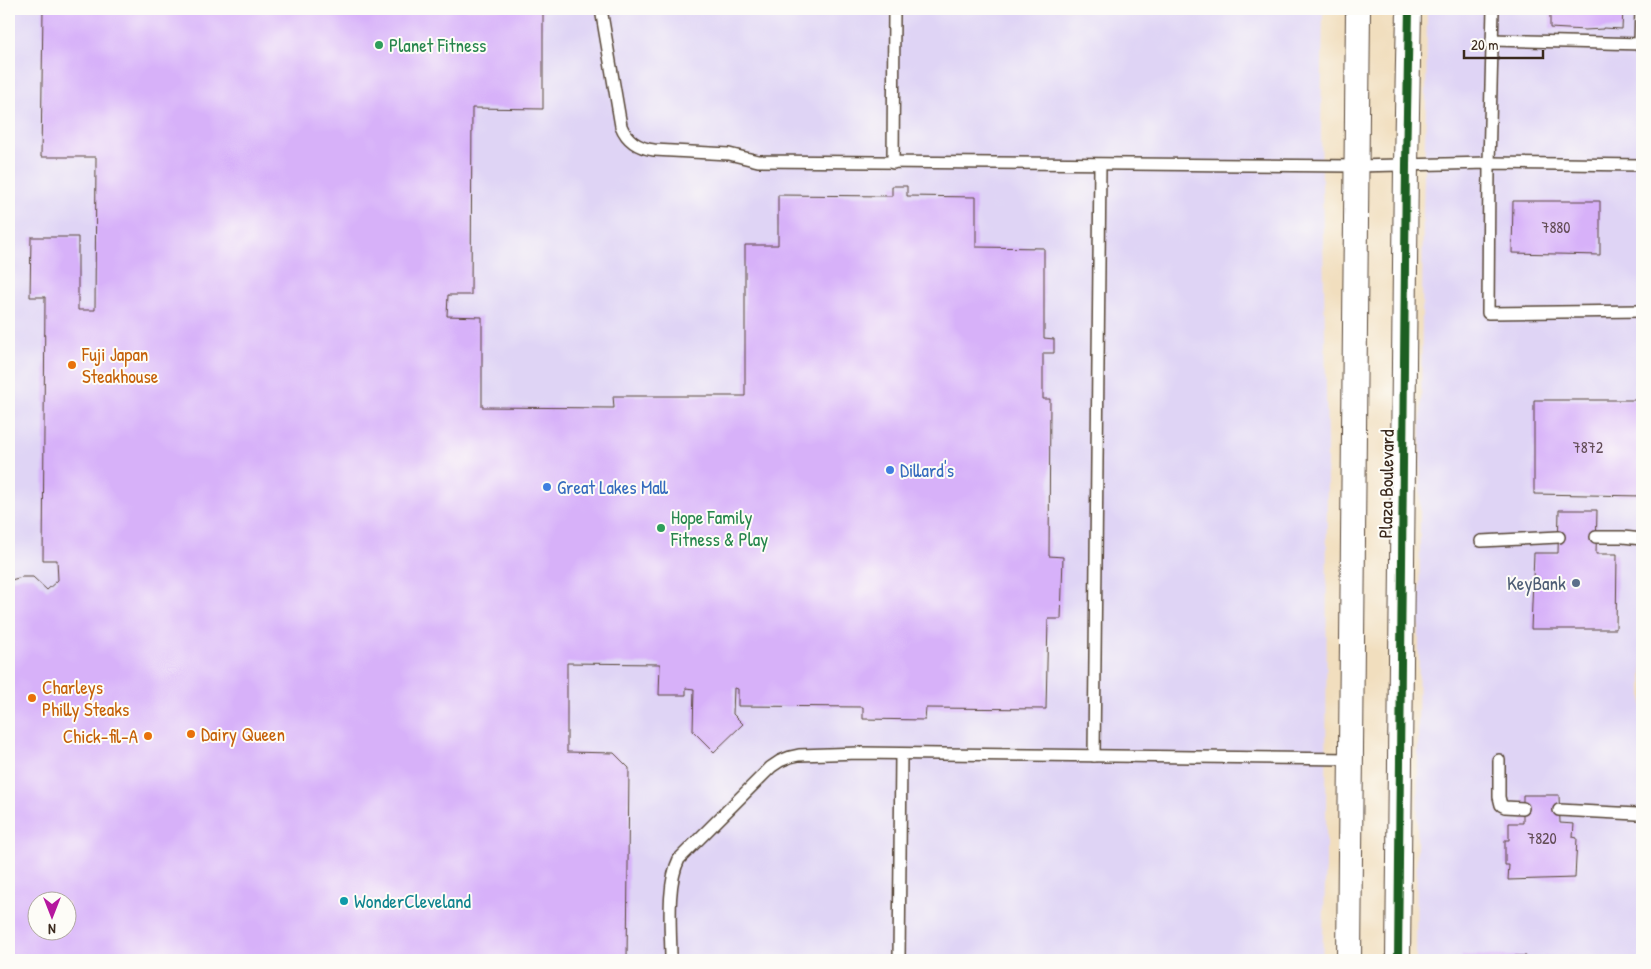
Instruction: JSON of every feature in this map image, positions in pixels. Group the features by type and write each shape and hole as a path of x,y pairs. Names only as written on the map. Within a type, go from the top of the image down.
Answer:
{"street":[{"name":"Plaza Boulevard","path":"1349,960 1358,9"},
{"name":"Plaza Boulevard","path":"1398,960 1409,9"}],"lane":[{"path":"601,9 621,126 628,139 640,146 660,151 729,154 758,161 1100,165 1356,166 1489,163 1642,165"},
{"path":"893,162 894,9"},
{"path":"1493,9 1488,313 1642,311"},
{"path":"1492,40 1641,44 1641,9"},
{"path":"1094,756 1100,165"},
{"path":"1481,541 1559,537"},
{"path":"1596,538 1623,537 1642,539"},
{"path":"671,960 671,889 675,867 679,859 771,767 790,757 859,753 1351,759"},
{"path":"899,960 902,754"},
{"path":"1499,760 1499,797 1501,805 1523,808"},
{"path":"1560,810 1637,814"}],"shaded area":[{"path":"9,9 1323,9 1321,134 1327,440 1326,862 1322,960 9,960"},
{"path":"1427,9 1642,9 1642,960 1416,960 1423,210"}],"building":[{"name":"Great Lakes Mall","path":"43,9 543,9 543,109 472,108 471,295 448,295 447,316 482,317 482,407 614,408 613,396 745,396 745,245 778,245 778,195 892,196 892,186 907,186 907,196 976,197 976,247 1044,248 1044,338 1054,339 1054,353 1043,353 1043,399 1050,399 1049,556 1063,557 1061,619 1048,619 1046,709 926,708 925,720 863,719 863,707 738,706 738,689 734,688 733,714 743,724 714,752 693,731 694,689 686,688 686,695 659,695 660,664 567,663 567,752 614,753 629,768 627,960 9,960 9,578 11,580 33,577 47,590 58,580 57,560 43,560 45,297 30,297 31,237 78,237 78,310 95,310 96,157 41,157"},
{"path":"1550,9 1623,9 1622,29 1603,28 1585,30 1550,28"},
{"path":"1513,201 1600,201 1600,255 1512,253"},
{"path":"1534,400 1642,400 1642,496 1534,494"},
{"path":"1559,510 1597,510 1596,554 1617,554 1616,629 1531,629 1534,553 1558,553"},
{"path":"1523,795 1559,795 1560,823 1574,824 1573,837 1577,838 1575,878 1508,880 1509,865 1505,865 1505,840 1509,840 1509,823 1523,823"},
{"path":"1462,955 1526,956 1525,960 1462,960"},
{"path":"1544,956 1609,958 1609,960 1544,960"}],"cycle path":[{"path":"1398,960 1409,9"}],"place":[{"name":"Planet Fitness","path":"379,45"},
{"name":"Fuji Japan Steakhouse","path":"72,365"},
{"name":"Dillard's","path":"890,470"},
{"name":"Great Lakes Mall","path":"547,487"},
{"name":"Hope Family Fitness & Play","path":"661,528"},
{"name":"KeyBank","path":"1576,583"},
{"name":"Charleys Philly Steaks","path":"32,698"},
{"name":"Dairy Queen","path":"191,734"},
{"name":"Chick-fil-A","path":"148,736"},
{"name":"WonderCleveland","path":"344,901"}]}
